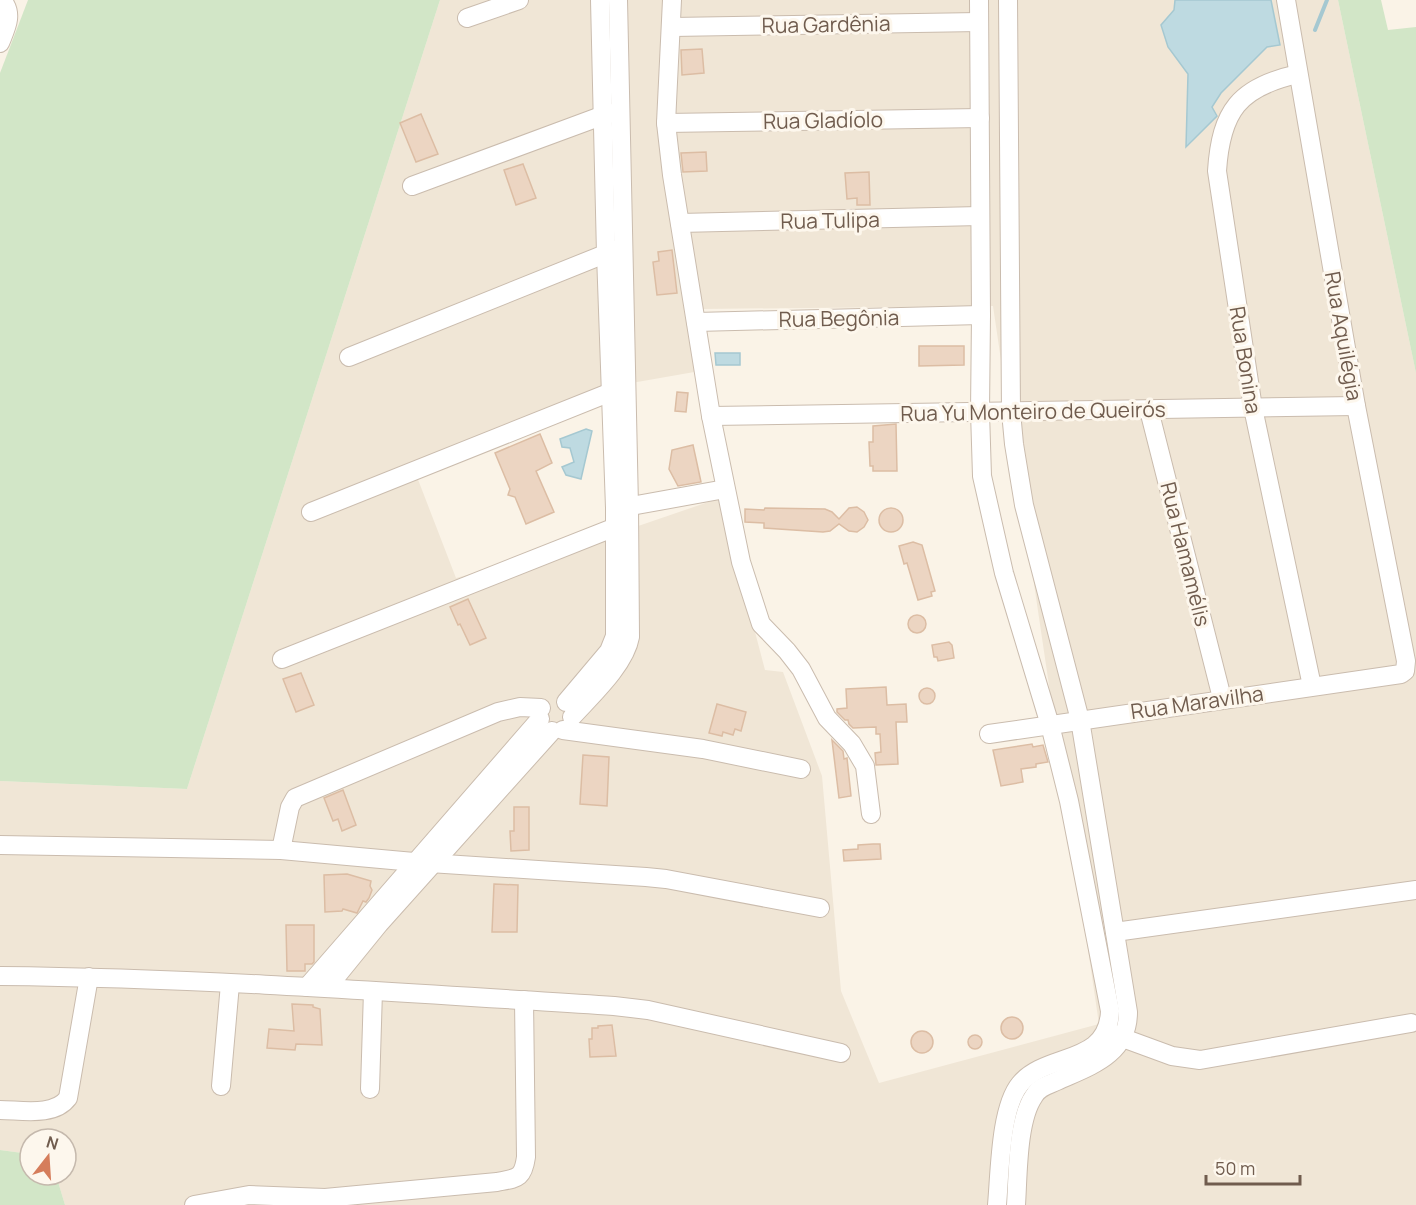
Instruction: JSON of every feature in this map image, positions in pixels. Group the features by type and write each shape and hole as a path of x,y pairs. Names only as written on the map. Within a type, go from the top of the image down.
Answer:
{"street":[{"path":"0,43 9,17 9,9 2,0"},
{"path":"467,18 519,0"},
{"path":"327,988 556,718 603,659 615,640 622,516 619,390 624,246 600,0"},
{"path":"618,0 606,254 619,390"},
{"path":"672,0 666,123 711,416 724,489 741,562 761,624 801,669 827,718 852,744 865,766 871,814"},
{"path":"979,0 981,461 1004,573 1050,725 1069,801 1109,1000 1110,1020 1096,1044 1088,1050 1040,1069 1020,1084 1012,1097 1005,1122 997,1205"},
{"path":"1008,0 1011,412 1014,444 1024,505 1080,720 1128,1012 1128,1022 1123,1038 1114,1050 1103,1058 1041,1088 1034,1094 1022,1128 1016,1205"},
{"name":"Rua Aquilégia","path":"1286,0 1356,406 1406,661 1405,671"},
{"name":"Rua Gardênia","path":"672,27 979,22"},
{"name":"Rua Bonina","path":"1298,74 1259,86 1243,97 1221,136 1217,171 1253,408 1312,686"},
{"path":"412,186 612,113"},
{"name":"Rua Gladíolo","path":"666,123 980,117"},
{"name":"Rua Tulipa","path":"680,223 980,216"},
{"path":"349,357 624,246"},
{"name":"Rua Begônia","path":"696,322 981,315"},
{"path":"311,512 619,390"},
{"name":"Rua Yu Monteiro de Queirós","path":"711,416 1356,406"},
{"name":"Rua Hamamélis","path":"1149,410 1222,699"},
{"path":"282,659 622,516 724,489"},
{"name":"Rua Maravilha","path":"989,734 1401,674 1405,671"},
{"path":"281,850 290,807 295,798 498,712 520,707 556,718 801,769"},
{"path":"307,987 414,862 556,718"},
{"path":"1069,801 1091,798"},
{"path":"0,845 281,850 434,864 666,879 820,908"},
{"path":"1115,932 1416,890"},
{"path":"0,976 89,977 307,987 614,1005 648,1010 841,1053"},
{"path":"0,1110 55,1108 68,1098 89,977"},
{"path":"221,1086 230,984"},
{"path":"370,1089 373,991"},
{"path":"194,1205 249,1195 325,1198 497,1182 518,1177 524,1170 526,1157 524,1000"},
{"path":"1105,1031 1180,1058 1200,1060 1411,1023"}],"shaded area":[{"path":"440,0 1338,0 1416,373 1416,1205 65,1205 60,1187 78,1187 78,1127 18,1127 18,1152 0,1150 0,781 187,789","holes":["993,306 1099,1024 879,1083 841,991 822,776 783,672 765,670 720,498 609,536 456,578 412,464 603,388 700,371 702,309"]}],"green space":[{"path":"28,0 440,0 187,789 0,781 0,73"},
{"path":"1338,0 1381,0 1388,30 1416,27 1416,373"},
{"path":"0,1150 18,1152 18,1187 60,1187 65,1205 0,1205"}],"water":[{"path":"1175,0 1271,0 1280,45 1267,47 1221,93 1212,107 1217,116 1186,147 1188,74 1168,47 1161,25 1174,10"},
{"path":"715,353 740,353 740,365 716,365"},
{"path":"586,429 592,431 581,479 566,475 562,467 574,462 570,448 562,447 560,439"}],"building":[{"path":"702,49 704,73 682,75 681,50"},
{"path":"421,114 438,154 416,162 400,123"},
{"path":"706,152 707,171 683,172 681,153"},
{"path":"523,164 536,198 516,205 504,170"},
{"path":"869,172 870,205 857,205 857,198 847,199 845,173"},
{"path":"672,250 677,293 657,295 653,262 659,261 658,252"},
{"path":"919,346 964,346 964,365 919,366"},
{"path":"677,392 688,393 686,412 675,411"},
{"path":"896,424 897,471 873,471 873,466 870,466 869,442 873,442 873,426"},
{"path":"540,434 552,463 536,471 554,512 526,524 515,497 508,495 510,489 495,453"},
{"path":"693,445 701,482 678,486 669,469 672,450"},
{"path":"857,507 864,512 868,520 857,532 849,531 839,524 830,531 823,532 764,528 764,523 745,522 745,509 825,509 839,519 849,508"},
{"path":"891,508 900,511 903,520 900,529 891,532 882,529 879,520 882,511"},
{"path":"913,542 922,545 935,591 931,592 932,596 918,600 907,563 904,564 899,546"},
{"path":"468,599 486,638 470,645 450,607"},
{"path":"913,615 921,615 926,620 924,631 913,633 908,628 908,620"},
{"path":"949,642 952,645 954,658 938,661 937,657 934,657 932,645"},
{"path":"301,673 314,705 296,712 283,679"},
{"path":"886,687 887,705 906,704 907,722 896,722 898,764 876,765 875,753 881,752 880,734 876,734 876,727 853,728 848,720 837,712 837,709 847,708 846,689"},
{"path":"927,688 935,696 927,704 919,696"},
{"path":"717,704 746,712 741,731 735,729 733,735 723,732 722,736 709,733"},
{"path":"832,740 843,751 844,759 847,758 851,796 839,798"},
{"path":"1032,744 1033,747 1043,745 1048,762 1036,764 1036,767 1021,769 1023,782 1001,786 993,750"},
{"path":"583,755 609,757 607,806 580,804"},
{"path":"343,790 356,825 342,831 338,819 333,821 324,798"},
{"path":"514,807 529,807 529,850 511,851 510,831 514,831"},
{"path":"880,844 881,859 844,861 843,850 858,849 858,845"},
{"path":"347,874 371,881 372,890 369,898 366,902 363,901 357,913 343,909 342,911 325,912 324,875"},
{"path":"494,884 518,885 517,932 492,932"},
{"path":"286,925 314,925 314,962 305,964 305,971 287,971"},
{"path":"292,1004 313,1005 320,1009 322,1045 296,1044 295,1050 267,1048 269,1029 294,1031"},
{"path":"1012,1017 1020,1020 1023,1028 1020,1036 1012,1039 1004,1036 1001,1028 1004,1020"},
{"path":"612,1025 616,1056 590,1057 589,1039 592,1039 592,1028"},
{"path":"922,1031 932,1038 933,1042 926,1052 922,1053 912,1046 911,1042 918,1032"},
{"path":"975,1035 980,1037 982,1042 980,1047 975,1049 970,1047 968,1042 970,1037"}],"waterway":[{"path":"1315,30 1327,0"}]}
